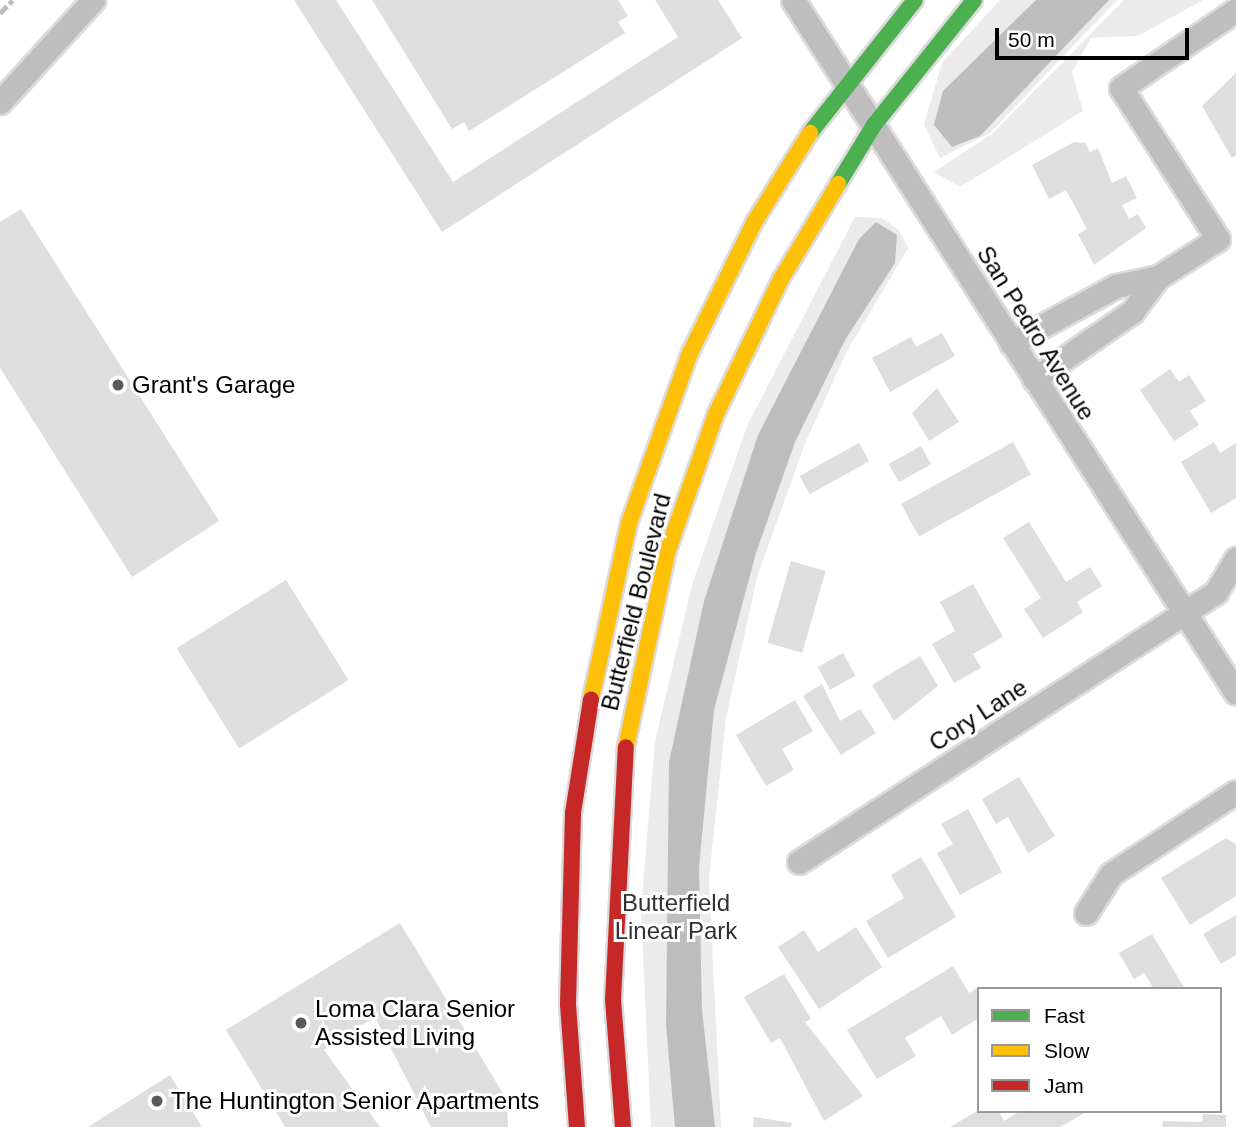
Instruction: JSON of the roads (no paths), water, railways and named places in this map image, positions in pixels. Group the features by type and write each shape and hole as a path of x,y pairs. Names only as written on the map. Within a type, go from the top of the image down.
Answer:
{"main road":[{"name":"Butterfield Boulevard","path":"578,1127 567,908 585,717 608,601 629,523 690,353 774,188 846,83 915,0"},
{"name":"Butterfield Boulevard","path":"623,1127 613,1000 618,815 651,617 691,480 740,359 874,125 974,0"}],"street":[{"path":"0,102 93,0"},
{"name":"San Pedro Avenue","path":"793,0 1236,693"},
{"path":"1011,343 1116,286 1157,277 1218,239 1121,88 1236,9"},
{"path":"1034,379 1132,312 1157,277"},
{"path":"1226,592 1236,559"},
{"name":"Cory Lane","path":"799,862 1185,611 1226,592"},
{"path":"1086,913 1111,874 1236,792"}],"railway":[{"path":"0,13 13,0"}],"place":[{"name":"Grant's Garage","path":"118,385"},
{"name":"Loma Clara Senior Assisted Living","path":"301,1023"},
{"name":"The Huntington Senior Apartments","path":"157,1101"}],"park label":[{"name":"Butterfield Linear Park","path":"676,917"}]}
